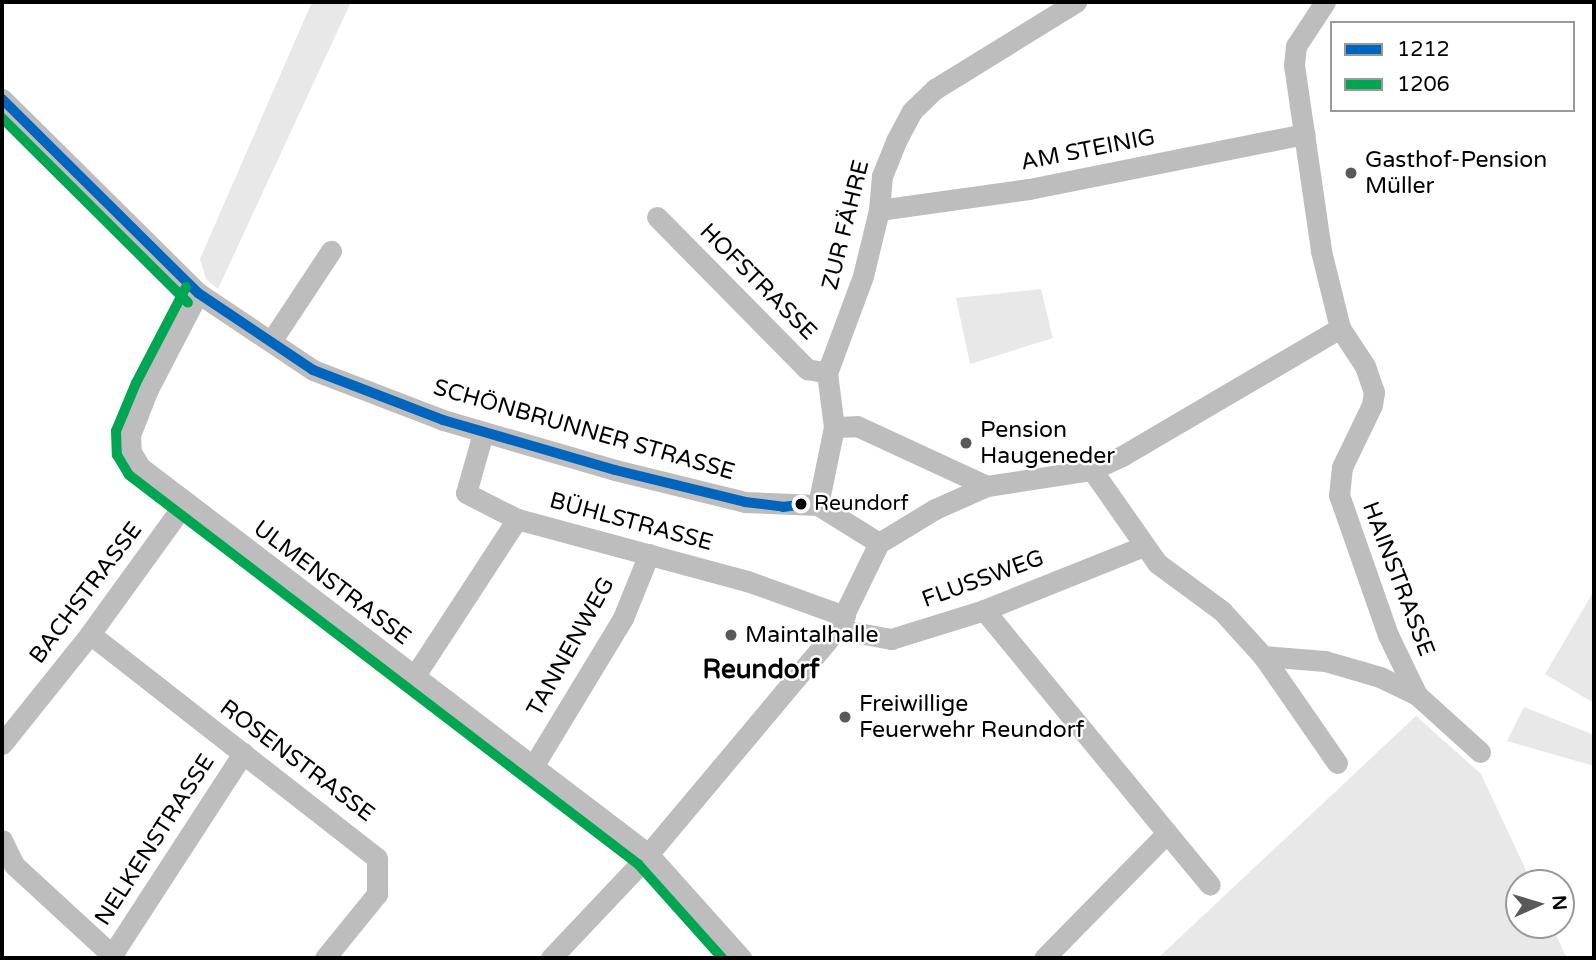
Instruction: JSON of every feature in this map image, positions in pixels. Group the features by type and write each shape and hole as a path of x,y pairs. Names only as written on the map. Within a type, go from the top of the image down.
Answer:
{"street":[{"name":"ZUR FÄHRE","path":"818,505 834,427 827,373 863,276 879,209 882,176 912,111 935,89 1076,2"},
{"path":"551,958 648,854 841,623 879,544 935,509 986,486 1092,470 1340,327 1321,251 1295,54 1325,2"},
{"name":"SCHÖNBRUNNER STRASSE","path":"2,99 198,293 272,340 313,370 483,433 745,502 818,505"},
{"name":"AM STEINIG","path":"879,209 1029,188 1305,134"},
{"name":"HOFSTRASSE","path":"657,217 807,369 827,373"},
{"path":"272,340 331,251"},
{"name":"ULMENSTRASSE","path":"198,293 148,389 130,435 131,452 139,467 184,505 534,765 648,854 741,958"},
{"name":"HAINSTRASSE","path":"1340,327 1365,366 1374,392 1372,405 1342,467 1339,495 1388,635 1417,695 1480,752"},
{"path":"834,427 857,426 986,486"},
{"name":"BÜHLSTRASSE","path":"483,433 466,493 517,519 649,554 841,623"},
{"path":"1092,470 1144,546 1179,583 1223,611 1263,656 1337,763"},
{"name":"BACHSTRASSE","path":"2,744 90,634 184,505"},
{"path":"818,505 879,544"},
{"path":"414,677 517,519"},
{"name":"FLUSSWEG","path":"841,623 891,639 984,610 1144,546"},
{"name":"TANNENWEG","path":"534,765 623,618 649,554"},
{"path":"984,610 1210,885"},
{"name":"ROSENSTRASSE","path":"90,634 377,859 377,894 325,958"},
{"path":"1263,656 1325,661 1380,677 1417,695"},
{"name":"NELKENSTRASSE","path":"113,957 243,753"},
{"path":"1044,958 1167,833"},
{"path":"2,840 8,871 113,957"}],"shaded area":[{"path":"312,2 351,2 218,289 206,279 200,259"},
{"path":"1041,289 1053,338 970,364 956,298"},
{"path":"1594,591 1594,703 1545,674"},
{"path":"1524,707 1594,735 1594,766 1507,741"},
{"path":"1416,716 1481,774 1525,869 1505,869 1505,939 1558,939 1567,958 1158,958"}],"transit line":[{"name":"1212","path":"2,99 198,293 313,370 443,420 615,470 745,502 783,507 804,504"},
{"name":"1206","path":"2,118 188,303"},
{"name":"1206","path":"186,287 136,383 116,431 117,455 129,475 638,864 722,958"}],"place":[{"name":"Gasthof-Pension Müller","path":"1351,173"},
{"name":"Pension Haugeneder","path":"966,443"},
{"name":"Reundorf","path":"801,504"},
{"name":"Maintalhalle","path":"731,635"},
{"name":"Freiwillige Feuerwehr Reundorf","path":"845,717"}],"district":[{"name":"Reundorf","path":"761,670"}]}
